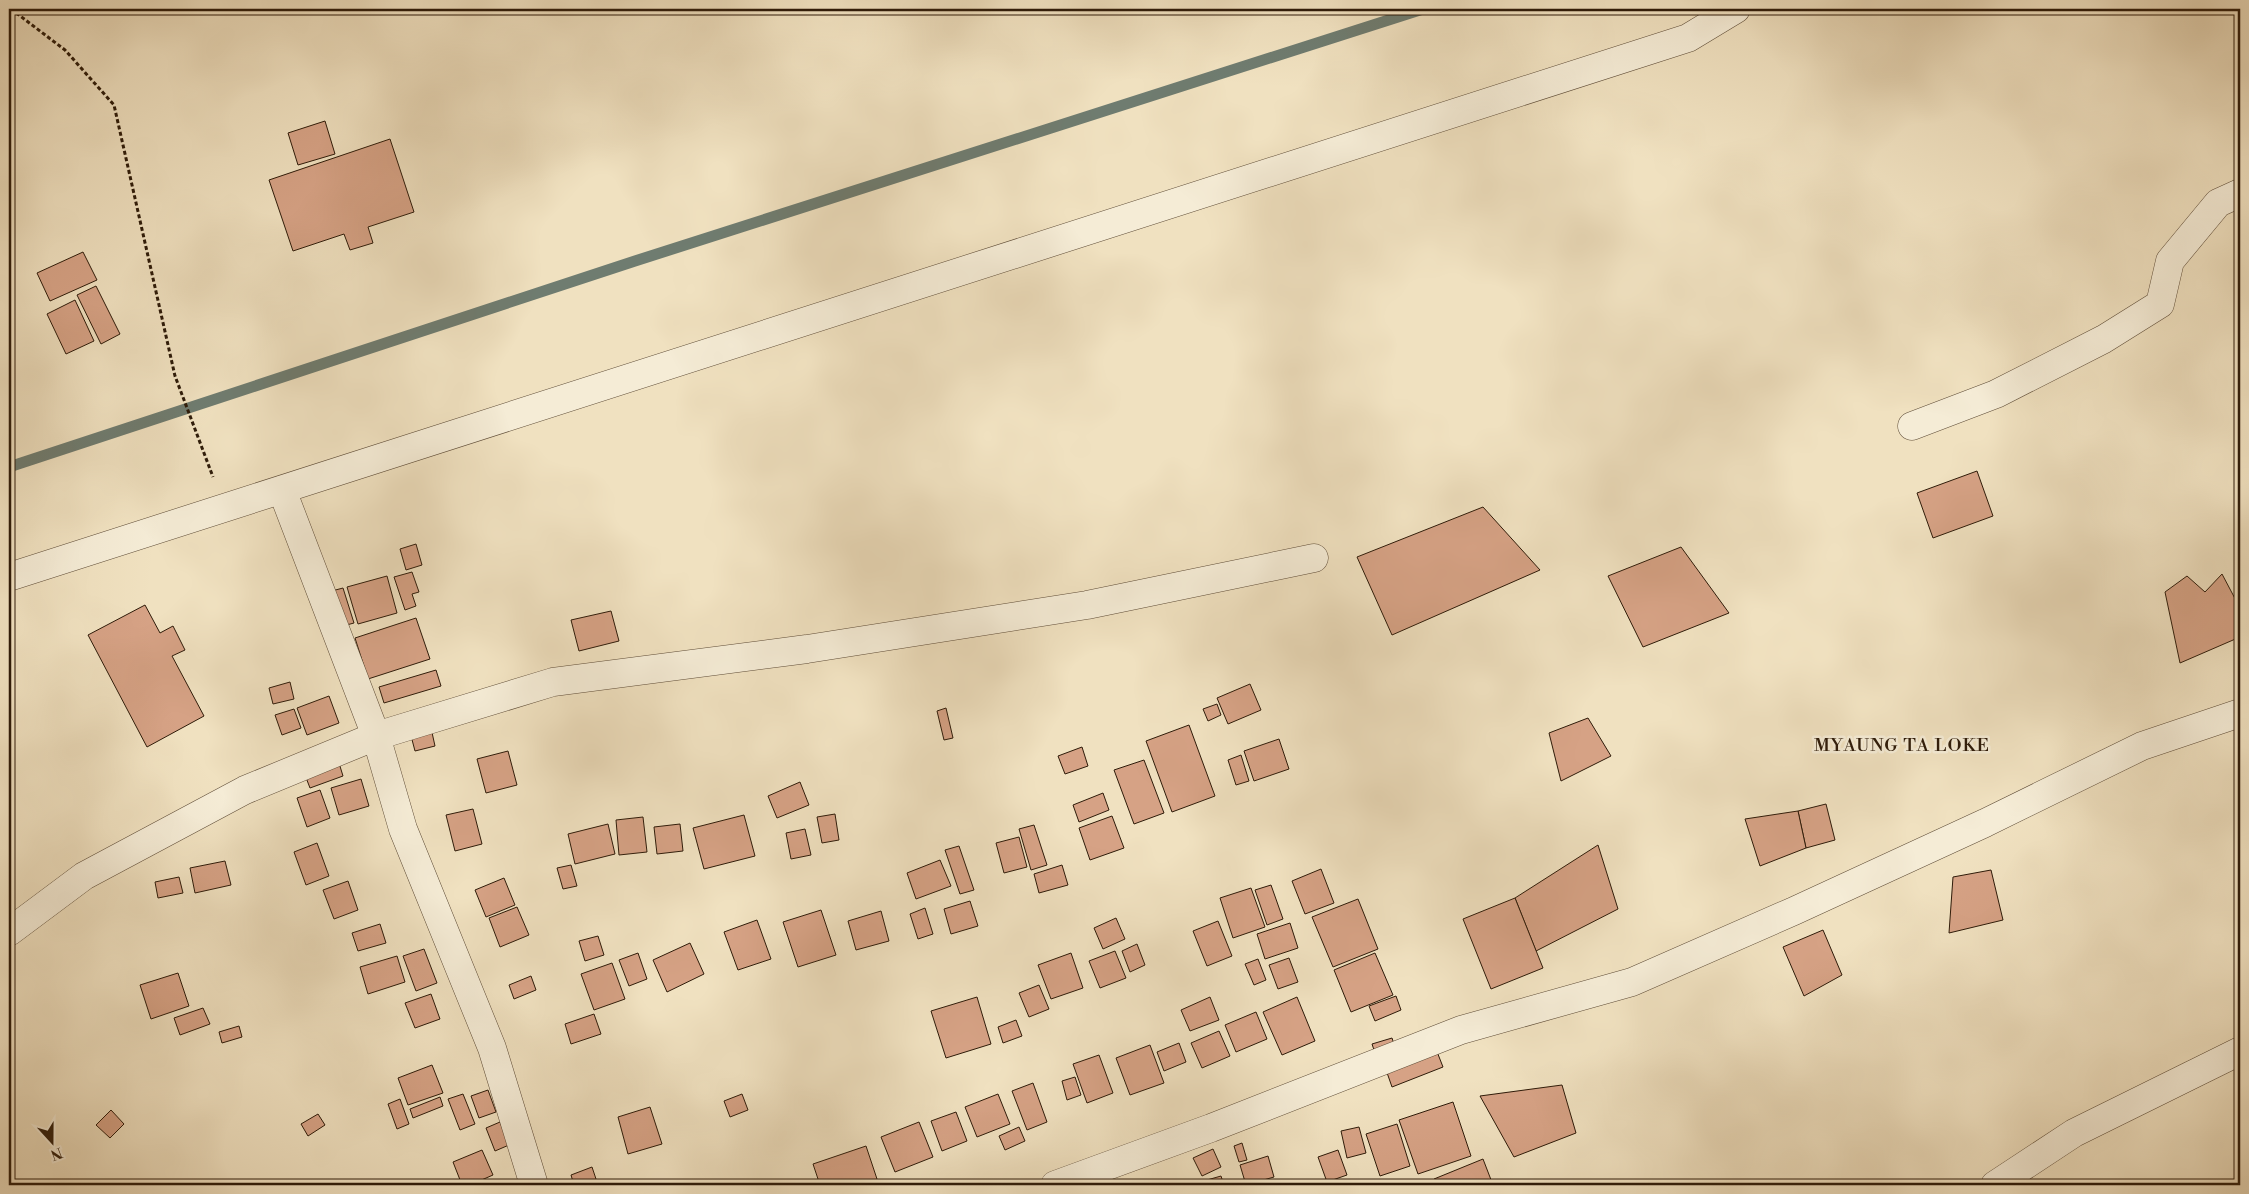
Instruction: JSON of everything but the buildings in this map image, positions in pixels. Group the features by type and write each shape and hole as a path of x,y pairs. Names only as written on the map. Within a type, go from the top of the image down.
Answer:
{"street":[{"path":"9,577 1688,38 1736,9"},
{"path":"1912,426 1996,394 2104,339 2160,304 2170,261 2218,203 2240,194"},
{"path":"282,490 376,736 403,829 492,1048 534,1185"},
{"path":"9,932 84,876 245,790 376,736 553,682 807,649 1087,605 1314,558"},
{"path":"1056,1185 1211,1128 1461,1030 1632,982 1794,911 1985,823 2142,746 2240,713"},
{"path":"1995,1185 2074,1133 2240,1051"}],"path":[{"path":"11,9 65,50 114,105 175,376 209,465"}],"waterway":[{"path":"9,467 635,261 1423,9"}],"district":[{"name":"MYAUNG TA LOKE","path":"1902,745"}]}
